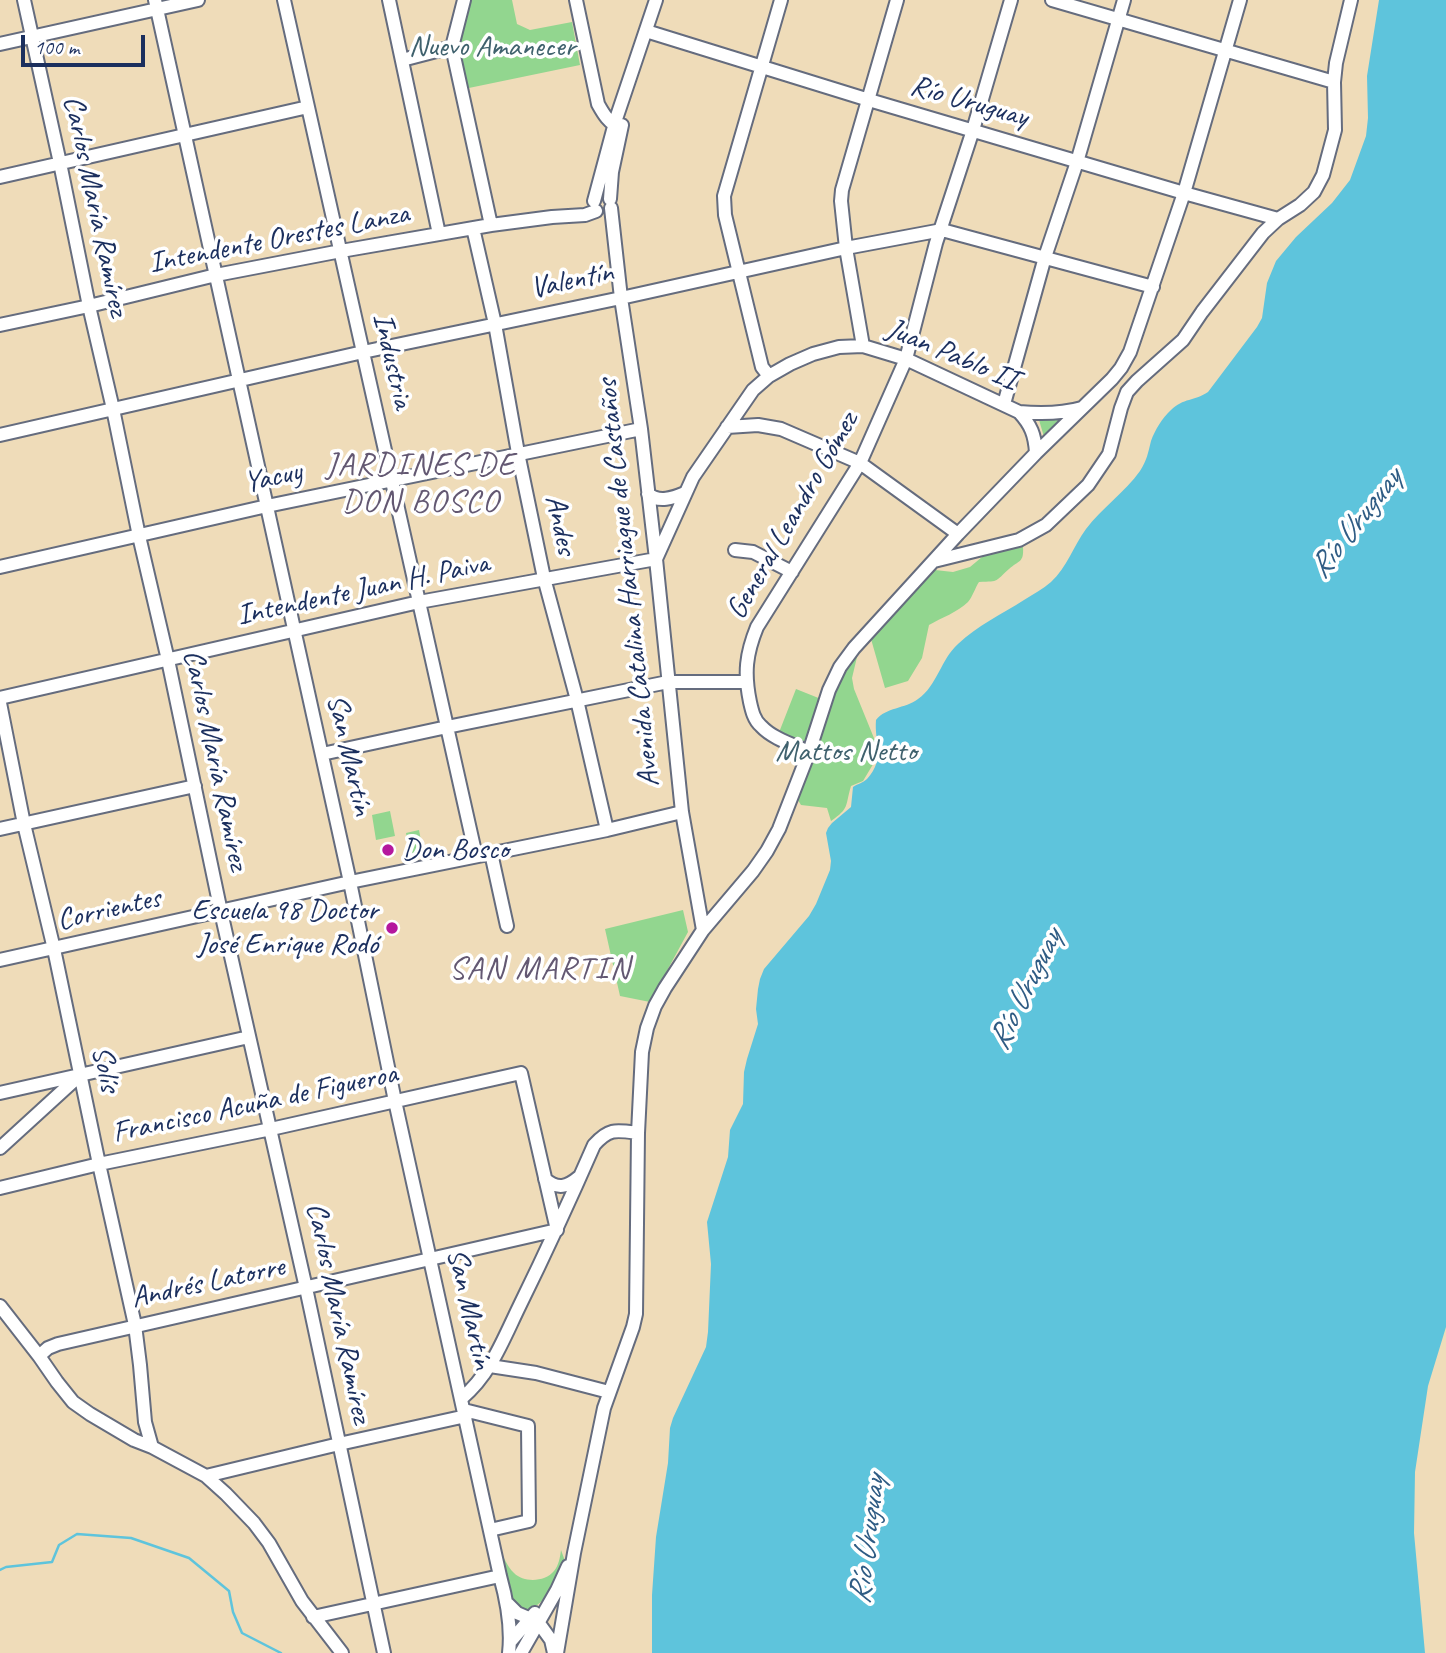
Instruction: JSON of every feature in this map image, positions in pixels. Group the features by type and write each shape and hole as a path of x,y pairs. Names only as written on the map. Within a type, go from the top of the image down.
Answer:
{"street":[{"name":"Carlos María Ramírez","path":"24,0 384,1653"},
{"path":"0,44 156,5 198,0"},
{"name":"Industria","path":"284,0 476,856"},
{"path":"389,0 439,234"},
{"path":"464,0 452,47 491,225"},
{"path":"576,0 598,104 604,114 618,126"},
{"name":"Avenida Catalina Harriague de Castaños","path":"656,0 618,126 600,206 612,229 641,429 682,812 703,930"},
{"path":"769,376 762,367 738,271 725,215 724,196 781,0"},
{"path":"863,346 846,248 842,190 897,0"},
{"name":"General Leandro Gómez","path":"809,752 768,733 753,715 746,682 750,644 757,627 860,463 906,359 936,243 1011,0"},
{"path":"1052,0 1334,82"},
{"path":"1004,404 1045,257 1077,162 1124,0"},
{"path":"546,1653 574,1553 604,1408 636,1314 638,1133 642,1052 647,1028 660,997 703,930 767,851 809,752 829,690 853,648 932,561 1121,368 1130,352 1184,194 1240,0"},
{"path":"932,561 1019,540 1046,525 1088,485 1109,454 1127,392 1184,341 1263,233 1314,192 1323,175 1335,130 1336,62 1351,0"},
{"name":"San Martín","path":"156,5 350,882 395,1101 508,1604 510,1647"},
{"name":"Río Uruguay","path":"645,35 761,67 1184,194 1278,219"},
{"path":"402,60 452,47"},
{"path":"0,177 308,107"},
{"name":"Intendente Orestes Lanza","path":"0,325 216,275 491,225 585,215 600,206"},
{"name":"Andes","path":"473,228 495,324 544,578 577,701 607,830"},
{"name":"Valentín","path":"0,435 363,352 846,248 942,230 1153,287"},
{"name":"Juan Pablo II","path":"656,559 693,477 753,390 769,376 813,354 839,347 863,346 906,359 1019,412 1065,413 1084,408"},
{"path":"1019,412 1033,429 1036,453"},
{"path":"727,427 758,425 781,429 860,463 958,534"},
{"name":"Yacuy","path":"0,567 267,506 641,429"},
{"path":"648,494 660,499 685,493"},
{"path":"735,550 754,552 792,572"},
{"name":"Intendente Juan H. Paiva","path":"0,700 419,602 656,559"},
{"path":"322,754 668,682 746,682"},
{"name":"Solís","path":"0,700 24,824 54,949 135,1325 145,1422 152,1447"},
{"path":"0,829 195,786"},
{"name":"Corrientes","path":"0,960 682,812"},
{"path":"491,853 507,926"},
{"path":"0,1093 249,1037"},
{"name":"Francisco Acuña de Figueroa","path":"0,1188 521,1073 545,1179"},
{"path":"0,1148 80,1075"},
{"path":"464,1408 490,1366 594,1145 604,1134 616,1130 638,1133"},
{"path":"545,1179 562,1188 580,1177"},
{"path":"545,1179 556,1230"},
{"name":"Andrés Latorre","path":"39,1356 58,1344 135,1325 556,1230"},
{"path":"0,1306 73,1402 134,1440 206,1476 244,1513 269,1543 302,1601 342,1653"},
{"path":"490,1366 536,1373 609,1392"},
{"path":"206,1476 339,1444 464,1408 528,1426 529,1521 490,1530"},
{"path":"313,1617 500,1576"},
{"path":"521,1653 534,1621 563,1592"},
{"path":"556,1653 563,1592"},
{"path":"508,1604 517,1613 534,1621 551,1640 556,1653"},
{"name":"San Martín","path":"510,1647 534,1621"}],"green space":[{"name":"Nuevo Amanecer","path":"468,0 512,0 517,24 530,30 572,22 580,65 464,89 456,50"},
{"path":"1069,417 1045,440 1039,420"},
{"path":"1023,547 1020,561 999,579 979,582 964,606 929,625 922,658 908,681 885,688 871,639 935,570 953,572 970,567 988,552"},
{"name":"Mattos Netto","path":"854,654 857,657 852,678 854,689 878,748 875,761 863,781 851,786 844,809 831,821 827,808 801,805 796,797 840,677"},
{"path":"796,689 821,699 803,745 778,735"},
{"path":"390,811 395,836 376,840 372,815"},
{"path":"419,830 423,851 410,854 406,833"},
{"path":"683,910 688,932 650,1002 620,996 605,929"},
{"path":"498,1550 514,1573 529,1580 550,1575 557,1566 561,1550 565,1561 555,1583 535,1607 527,1610 513,1603"}],"water":[{"path":"1379,0 1446,0 1446,1327 1428,1386 1415,1472 1414,1533 1425,1653 652,1653 656,1537 668,1463 670,1428 706,1347 711,1264 707,1222 728,1157 730,1130 743,1104 744,1072 758,1024 758,989 764,969 816,904 830,870 826,833 828,828 851,807 853,787 867,779 876,764 876,720 885,713 918,699 930,687 947,657 958,644 981,626 1051,582 1086,529 1140,471 1159,424 1180,403 1208,392 1257,327 1262,318 1267,283 1276,261 1296,237 1332,203 1350,180 1366,136 1367,76"}],"waterway":[{"path":"0,1570 52,1562 59,1545 77,1534 131,1538 189,1558 229,1591 233,1612 242,1633 281,1653"}],"place":[{"name":"Don Bosco","path":"388,850"},
{"name":"Escuela 98 Doctor José Enrique Rodó","path":"392,928"}],"district":[{"name":"JARDINES DE DON BOSCO","path":"421,484"},
{"name":"SAN MARTIN","path":"540,970"}]}
